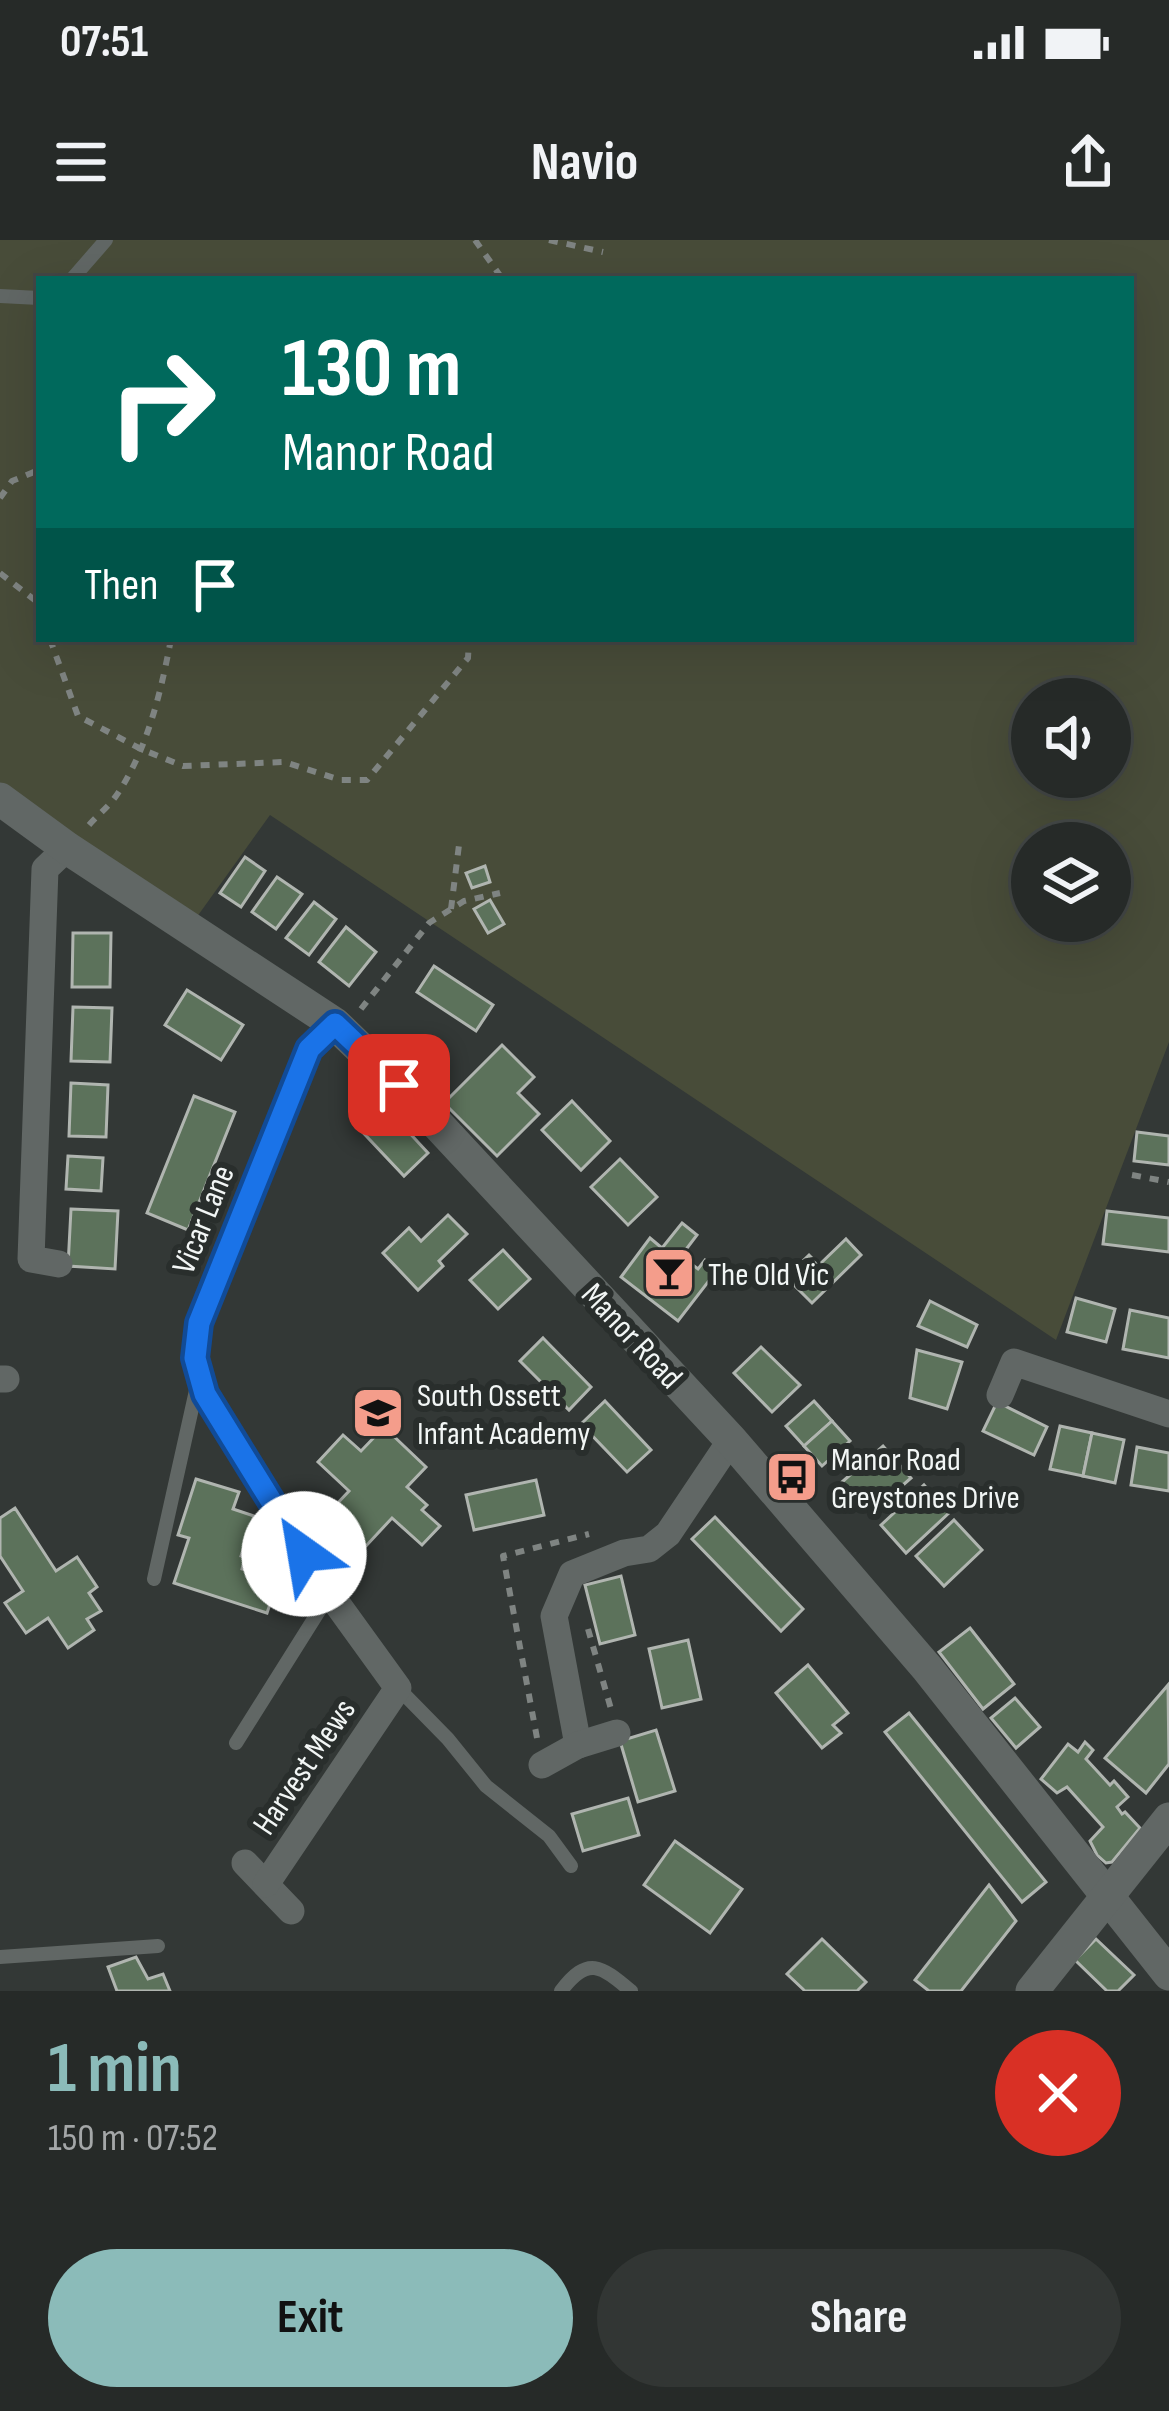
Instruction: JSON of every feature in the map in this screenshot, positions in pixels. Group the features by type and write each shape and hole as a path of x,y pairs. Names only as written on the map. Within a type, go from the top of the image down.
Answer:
{"street":[{"name":"Manor Road","path":"0,799 340,1027 426,1112 731,1440 927,1668 1169,1974"},
{"path":"59,1264 31,1258 45,869 67,848"},
{"name":"Vicar Lane","path":"340,1027 309,1049 199,1323 195,1358 216,1413 330,1594 398,1688"},
{"path":"1000,1395 1014,1362 1169,1414"},
{"path":"578,1745 554,1616 572,1574 624,1553 649,1549 668,1534 731,1440"},
{"name":"Harvest Mews","path":"266,1883 398,1688"},
{"path":"542,1765 578,1745 617,1733"},
{"path":"1032,1991 1169,1819"},
{"name":"Harvest Mews","path":"244,1863 291,1911"}],"lane":[{"path":"75,276 106,240"},
{"path":"0,296 36,298"},
{"path":"154,1579 200,1376"},
{"path":"236,1744 330,1594"},
{"path":"398,1688 487,1786 550,1836 571,1866"},
{"path":"0,1957 158,1946"},
{"path":"561,1991 573,1975 589,1967 604,1969 631,1991"}],"path":[{"path":"476,240 500,276"},
{"path":"549,240 603,252"},
{"path":"0,498 12,481 36,471"},
{"path":"0,573 36,601"},
{"path":"51,642 78,716 141,749 184,766 284,762 341,779 367,780 468,658 469,642"},
{"path":"67,848 116,797 141,749 170,642"},
{"path":"451,909 459,845"},
{"path":"340,1027 429,923 464,901 500,893"},
{"path":"1132,1174 1169,1182"},
{"path":"572,1574 617,1733"}],"green space":[{"path":"0,240 1169,240 1169,1042 1056,1340 270,815 189,928 0,799"}],"building":[{"path":"245,857 265,871 241,907 220,893"},
{"path":"485,866 490,882 472,888 466,873"},
{"path":"277,877 302,894 276,929 252,912"},
{"path":"490,900 504,924 488,933 474,909"},
{"path":"314,902 336,919 309,955 286,938"},
{"path":"346,927 376,952 349,986 319,962"},
{"path":"73,933 111,933 110,987 72,987"},
{"path":"434,966 493,1005 476,1031 417,992"},
{"path":"187,990 243,1025 221,1060 165,1025"},
{"path":"73,1007 112,1008 110,1062 71,1061"},
{"path":"502,1045 534,1077 518,1093 539,1114 497,1156 444,1103"},
{"path":"71,1083 108,1085 106,1137 69,1136"},
{"path":"194,1096 235,1112 188,1230 147,1213"},
{"path":"379,1100 428,1153 404,1176 354,1123"},
{"path":"572,1101 610,1141 581,1170 542,1130"},
{"path":"1137,1132 1169,1136 1169,1165 1134,1161"},
{"path":"68,1156 103,1158 101,1191 66,1189"},
{"path":"620,1159 657,1197 628,1225 591,1187"},
{"path":"71,1209 118,1211 115,1269 68,1266"},
{"path":"1107,1211 1169,1218 1169,1252 1103,1244"},
{"path":"448,1215 467,1234 418,1290 383,1253 409,1228 421,1241"},
{"name":"The Old Vic","path":"682,1223 697,1235 681,1256 698,1269 705,1260 718,1269 678,1321 621,1277 650,1238 662,1248"},
{"path":"846,1239 861,1255 812,1303 786,1277 809,1255 819,1265"},
{"path":"503,1250 530,1279 498,1309 470,1280"},
{"path":"1076,1298 1115,1309 1106,1342 1067,1332"},
{"path":"930,1301 977,1325 967,1347 918,1326"},
{"path":"1130,1310 1169,1318 1169,1358 1123,1349"},
{"path":"543,1338 591,1387 569,1410 520,1361"},
{"path":"761,1347 800,1385 772,1412 734,1373"},
{"path":"917,1350 962,1362 947,1409 910,1398"},
{"path":"605,1401 651,1450 627,1472 581,1424"},
{"path":"814,1401 832,1421 804,1446 786,1426"},
{"path":"997,1402 1047,1427 1034,1455 983,1431"},
{"path":"832,1421 850,1441 822,1466 804,1446"},
{"path":"1060,1426 1092,1433 1083,1476 1050,1469"},
{"path":"384,1427 426,1467 407,1487 427,1505 422,1510 440,1526 422,1545 392,1518 340,1574 303,1540 349,1491 318,1462 343,1435 361,1451"},
{"path":"1092,1433 1124,1440 1115,1483 1083,1476"},
{"path":"883,1446 911,1478 870,1514 842,1482"},
{"path":"1137,1447 1169,1453 1169,1491 1131,1485"},
{"path":"196,1479 239,1492 233,1509 254,1516 241,1556 245,1557 242,1569 278,1580 267,1613 174,1583 189,1538 178,1535"},
{"path":"536,1480 544,1515 474,1530 466,1495"},
{"path":"924,1485 949,1513 906,1553 881,1525"},
{"path":"15,1508 56,1571 77,1557 97,1587 89,1593 101,1611 87,1619 94,1630 68,1648 48,1618 26,1633 5,1603 23,1591 0,1556 0,1518"},
{"path":"715,1517 803,1609 781,1631 692,1539"},
{"path":"954,1520 982,1550 944,1586 916,1556"},
{"path":"621,1576 635,1635 600,1644 585,1585"},
{"path":"970,1628 1014,1684 983,1709 939,1652"},
{"path":"688,1640 701,1699 662,1708 649,1649"},
{"path":"808,1665 848,1713 833,1725 841,1733 822,1748 776,1693"},
{"path":"1168,1685 1169,1764 1146,1793 1105,1758"},
{"path":"1015,1698 1040,1727 1016,1748 991,1718"},
{"path":"909,1713 1046,1882 1022,1902 885,1732"},
{"path":"656,1730 675,1791 638,1802 620,1741"},
{"path":"1085,1742 1093,1750 1086,1759 1128,1797 1117,1807 1140,1828 1112,1862 1097,1855 1090,1841 1103,1827 1067,1787 1057,1793 1041,1779 1068,1744 1078,1752"},
{"path":"628,1798 639,1835 583,1851 572,1814"},
{"path":"675,1841 742,1889 710,1933 644,1885"},
{"path":"989,1885 1016,1921 961,1991 929,1991 915,1980"},
{"path":"822,1939 866,1982 857,1991 805,1991 787,1974"},
{"path":"1096,1939 1134,1975 1118,1991 1107,1991 1075,1960"},
{"path":"136,1957 148,1979 163,1974 170,1991 117,1991 108,1967"}],"place":[{"name":"The Old Vic","path":"669,1273"},
{"name":"South Ossett Infant Academy","path":"378,1413"},
{"name":"Manor Road Greystones Drive","path":"792,1477"}],"route":[{"path":"304,1554 205,1394 195,1358 199,1323 309,1049 335,1024 399,1085"}]}
